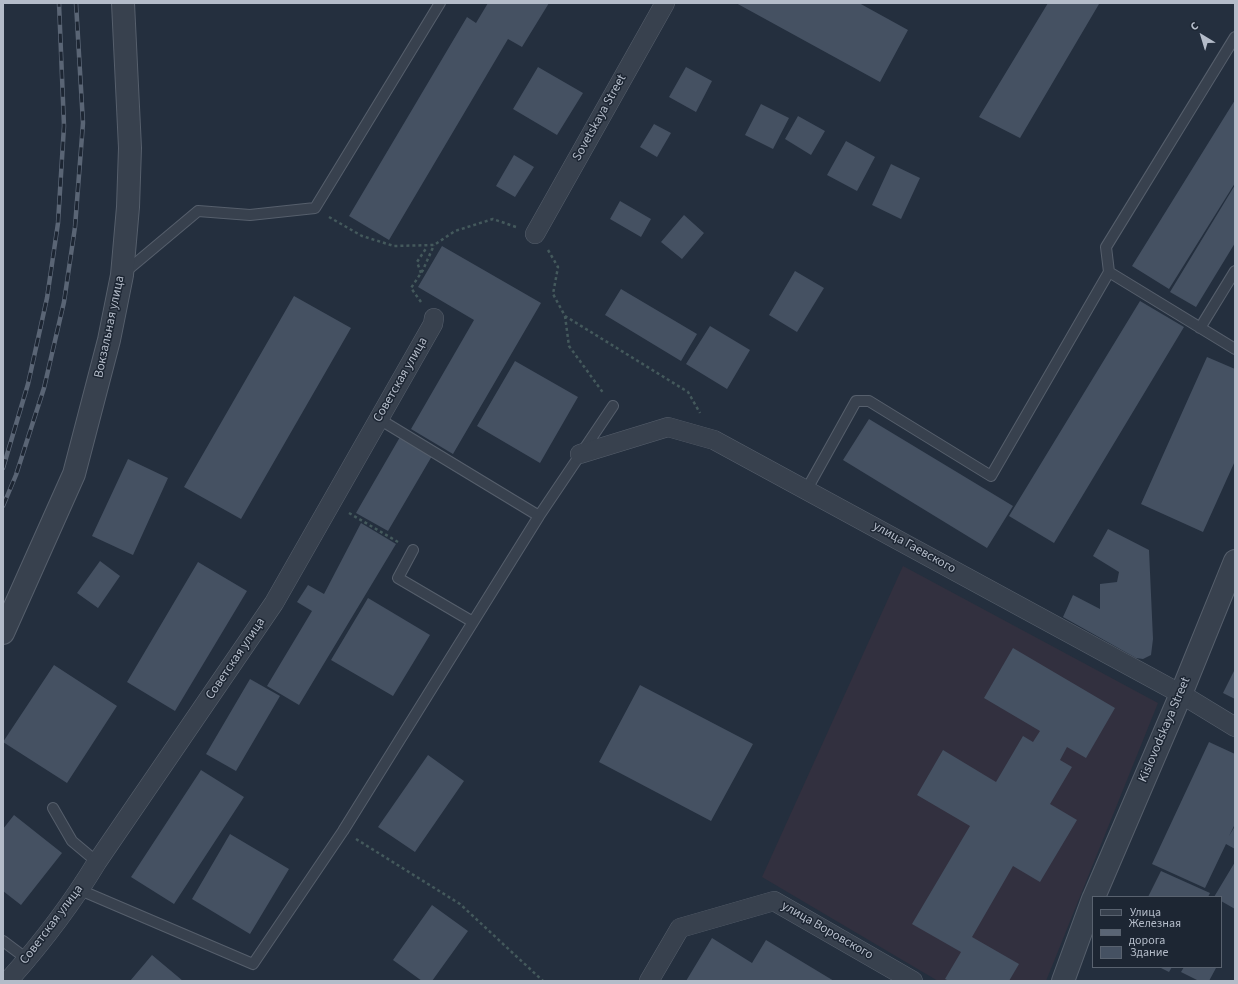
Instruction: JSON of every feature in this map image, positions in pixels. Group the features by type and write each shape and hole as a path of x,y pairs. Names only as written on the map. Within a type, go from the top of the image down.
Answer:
{"street":[{"name":"Вокзальная улица","path":"3,633 74,474 109,340 122,275 128,207 130,148 123,3"},
{"name":"Sovetskaya Street","path":"535,234 665,3"},
{"name":"Советская улица","path":"8,981 27,960 80,890 97,862 274,603 433,324 434,318"},
{"name":"улица Гаевского","path":"580,454 668,427 714,440 807,489 1181,694 1235,727"},
{"name":"Kislovodskaya Street","path":"1094,896 1181,694 1235,561"},
{"name":"улица Воровского","path":"649,981 680,928 774,901 913,981"},
{"name":"Kislovodskaya Street","path":"1063,981 1092,901"}],"lane":[{"path":"122,275 198,211 250,215 315,208 440,3"},
{"path":"807,489 856,401 869,401 991,476 1109,272 1106,247 1235,37"},
{"path":"1200,328 1235,271"},
{"path":"1109,272 1235,349"},
{"path":"80,890 253,964 343,831 539,516 613,406"},
{"path":"379,419 539,516"},
{"path":"413,550 398,578 473,622"},
{"path":"53,808 72,841 97,862"},
{"path":"3,941 27,960"}],"path":[{"path":"315,208 362,236 394,246 434,245 455,231 493,219 535,234 547,247 558,267 553,294 565,316 569,346 613,406"},
{"path":"434,245 421,273 411,288 434,318"},
{"path":"421,273 417,262 428,246"},
{"path":"565,316 688,392 714,440"},
{"path":"331,503 413,550"},
{"path":"343,831 460,904 543,981"}],"shaded area":[{"path":"903,566 1158,703 1046,981 938,981 762,877"}],"building":[{"path":"488,3 549,3 522,47 508,39 389,240 349,216 467,17 476,23"},
{"path":"736,3 859,3 908,30 880,82"},
{"path":"1048,3 1099,4 1020,138 979,117"},
{"path":"538,67 583,93 557,135 513,109"},
{"path":"686,67 712,81 696,112 669,97"},
{"path":"1235,100 1235,183 1169,289 1132,266"},
{"path":"761,104 789,118 773,149 745,135"},
{"path":"798,116 825,131 811,155 785,139"},
{"path":"654,124 671,133 657,157 640,147"},
{"path":"846,141 875,157 857,191 827,175"},
{"path":"514,155 534,167 515,197 496,186"},
{"path":"891,164 920,178 901,219 872,205"},
{"path":"1235,185 1235,243 1196,307 1170,292"},
{"path":"620,201 651,219 641,237 610,219"},
{"path":"684,215 704,233 682,259 661,242"},
{"path":"442,246 541,303 453,454 411,429 474,320 418,287"},
{"path":"795,271 824,288 797,332 769,315"},
{"path":"621,289 697,334 681,361 605,315"},
{"path":"294,296 351,328 241,519 184,487"},
{"path":"1140,301 1184,327 1054,543 1009,516"},
{"path":"710,326 750,350 727,389 686,364"},
{"path":"1207,357 1235,369 1235,461 1203,532 1141,504"},
{"path":"515,361 578,397 540,463 477,426"},
{"path":"869,419 1013,506 987,548 843,460"},
{"path":"400,437 432,456 388,531 356,513"},
{"path":"128,459 168,478 133,555 92,536"},
{"path":"361,523 396,544 299,705 267,686 312,611 297,602 308,585 324,594"},
{"path":"1108,529 1149,550 1153,639 1151,655 1143,659 1136,658 1063,617 1073,595 1100,609 1100,584 1117,582 1119,572 1093,556"},
{"path":"100,561 120,576 98,608 77,593"},
{"path":"198,562 247,591 175,711 127,682"},
{"path":"368,598 430,635 393,696 331,660"},
{"path":"1013,648 1115,708 1086,758 1067,747 1060,760 1072,767 1050,804 1077,820 1040,882 1013,866 972,937 1019,964 1009,981 949,981 945,979 961,952 912,924 970,826 917,795 943,750 996,782 1023,736 1033,742 1040,731 984,698"},
{"path":"54,665 117,706 67,783 3,742"},
{"path":"1235,669 1235,699 1223,693"},
{"path":"250,679 280,696 236,771 206,754"},
{"path":"640,685 753,744 711,821 599,762"},
{"path":"1209,742 1235,754 1235,824 1229,836 1235,826 1235,849 1226,844 1205,888 1152,864"},
{"path":"428,755 464,781 415,852 378,827"},
{"path":"201,770 244,797 174,904 131,877"},
{"path":"14,815 62,853 21,905 3,891 3,829"},
{"path":"230,834 289,869 250,934 192,899"},
{"path":"1235,862 1235,909 1222,902 1222,896 1215,896"},
{"path":"1161,871 1210,893 1208,896 1148,896"},
{"path":"432,905 468,931 432,981 422,981 393,960"},
{"path":"712,938 752,963 766,940 834,981 686,981"},
{"path":"152,955 183,981 130,981"},
{"path":"1161,968 1171,968 1169,972"},
{"path":"1183,968 1216,968 1209,981 1199,981 1181,972"}],"railway":[{"path":"3,468 28,384 47,298 58,223 64,126 59,3"},
{"path":"3,506 16,475 44,388 64,302 75,227 83,123 76,3"}]}
